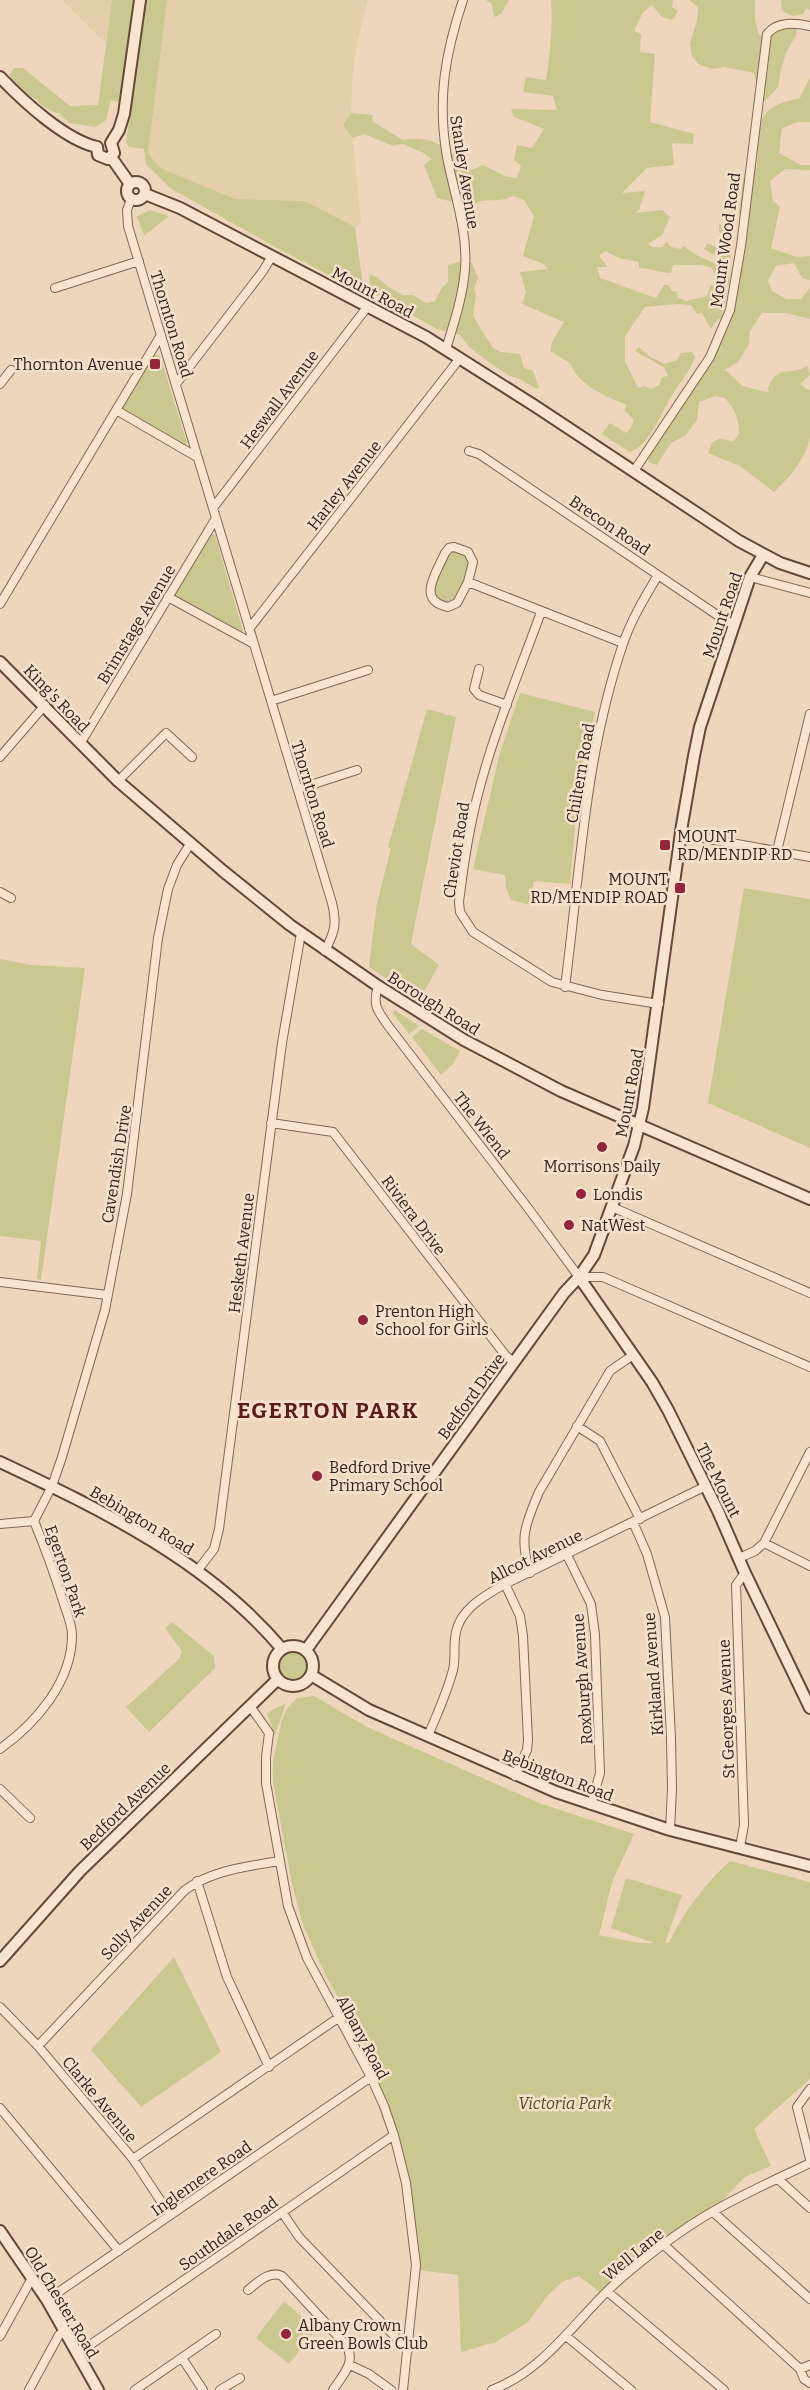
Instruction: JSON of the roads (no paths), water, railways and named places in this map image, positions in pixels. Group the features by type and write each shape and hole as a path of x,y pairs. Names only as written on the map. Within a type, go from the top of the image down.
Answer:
{"street":[{"path":"111,143 119,130 124,114 140,0"},
{"name":"Stanley Avenue","path":"446,349 466,268 460,212 448,159 441,106 449,52 463,0"},
{"name":"Mount Wood Road","path":"634,471 710,357 730,310 741,246 767,34 773,27 788,24 810,26"},
{"path":"0,78 80,142 97,147"},
{"path":"97,147 103,142 111,143"},
{"path":"97,147 100,157 106,159 111,157 114,150 111,143"},
{"path":"111,157 130,184"},
{"path":"141,183 145,188 144,195 138,200 131,199 127,192 130,184 141,183"},
{"name":"Mount Road","path":"144,195 180,208 446,349 763,555 750,577 700,727 688,784 659,1005 639,1126 596,1252 579,1277"},
{"name":"Thornton Road","path":"131,199 127,210 128,226 336,922 333,936 325,951"},
{"path":"176,384 272,256"},
{"path":"55,288 139,261"},
{"name":"Heswall Avenue","path":"213,508 368,306"},
{"path":"0,604 161,335"},
{"name":"Harley Avenue","path":"249,629 460,358"},
{"path":"0,384 11,370"},
{"path":"116,410 197,457"},
{"name":"Brecon Road","path":"469,451 479,454 499,467 726,621 734,624"},
{"name":"Brimstage Avenue","path":"80,744 216,518"},
{"path":"449,548 460,548 468,552 472,558 468,582 458,603 454,606 441,605 430,597 434,580 449,548"},
{"path":"763,555 784,565 810,573"},
{"name":"Chiltern Road","path":"565,987 587,794 607,699 623,643 642,602 658,575"},
{"path":"750,577 810,593"},
{"path":"468,582 623,643"},
{"path":"168,597 254,644"},
{"name":"Cheviot Road","path":"541,612 487,763 470,829 459,902 460,912 473,932 552,982 565,987 659,1005"},
{"name":"King's Road","path":"0,662 45,705 91,756"},
{"path":"479,669 474,689 479,695 507,705"},
{"path":"271,701 368,670"},
{"path":"0,757 45,705"},
{"path":"777,851 810,714"},
{"path":"118,781 166,733 192,757"},
{"name":"Borough Road","path":"91,756 190,844 301,933 378,986 506,1064 571,1096 810,1199"},
{"path":"298,789 357,770"},
{"path":"681,834 810,857"},
{"name":"Cavendish Drive","path":"52,1486 82,1393 107,1295 127,1194 158,938 168,889 177,865 190,844"},
{"path":"1,894 11,898"},
{"name":"Hesketh Avenue","path":"197,1571 213,1549 219,1529 271,1123 301,933"},
{"name":"The Wiend","path":"378,986 374,1000 378,1011 389,1027 579,1277"},
{"name":"Riviera Drive","path":"271,1123 333,1132 506,1356 514,1362"},
{"path":"612,1207 810,1293"},
{"path":"579,1277 601,1277 810,1367"},
{"name":"The Mount","path":"579,1277 668,1410 810,1708"},
{"name":"Bedford Drive","path":"306,1650 564,1293 579,1277"},
{"path":"0,1282 107,1295"},
{"path":"530,1572 523,1551 523,1537 539,1492 610,1371 633,1355"},
{"name":"Kirkland Avenue","path":"577,1426 600,1441 637,1521 665,1617 671,1738 670,1830"},
{"path":"739,1558 755,1551 764,1543 810,1452"},
{"name":"Bebington Road","path":"0,1462 97,1508 142,1534 197,1571 245,1609 282,1649"},
{"name":"Egerton Park","path":"0,1749 30,1724 44,1708 60,1682 68,1659 72,1634 53,1570 34,1521 52,1486"},
{"name":"Allcot Avenue","path":"428,1736 454,1666 456,1632 460,1620 480,1599 505,1584 706,1486"},
{"name":"Egerton Park","path":"0,1524 34,1521"},
{"path":"764,1543 810,1566"},
{"name":"Roxburgh Avenue","path":"567,1555 591,1604 595,1635 600,1773 591,1805"},
{"name":"St Georges Avenue","path":"740,1847 744,1825 736,1585 745,1573"},
{"path":"505,1584 520,1616 524,1648 528,1740 527,1750 515,1776"},
{"path":"296,1646 306,1650 313,1663 307,1680 296,1686 286,1685 278,1679 273,1671 273,1662 282,1649 296,1646"},
{"name":"Bebington Road","path":"311,1674 369,1710 515,1776 591,1805 670,1830 810,1866"},
{"name":"Bedford Avenue","path":"0,1961 87,1864 278,1679"},
{"name":"Albany Road","path":"250,1706 269,1733 266,1783 288,1906 299,1940 370,2077 394,2135 406,2183 416,2265 403,2390"},
{"path":"0,1789 30,1818"},
{"name":"Solly Avenue","path":"38,2046 185,1890 197,1881 217,1872 279,1861"},
{"path":"197,1881 227,1977 269,2067"},
{"name":"Clarke Avenue","path":"0,2007 38,2046 133,2158 170,2215"},
{"path":"133,2158 338,2018"},
{"name":"Inglemere Road","path":"47,2300 370,2077"},
{"path":"810,2089 797,2107 810,2161"},
{"path":"0,2108 119,2251"},
{"name":"Southdale Road","path":"77,2354 394,2135"},
{"name":"Well Lane","path":"492,2390 522,2375 566,2336 608,2292 664,2245 713,2212 810,2161"},
{"path":"778,2179 810,2208"},
{"path":"282,2212 299,2237 408,2350"},
{"path":"713,2212 810,2299"},
{"name":"Old Chester Road","path":"0,2231 47,2300 98,2390"},
{"path":"664,2245 800,2369 804,2379 810,2383"},
{"path":"249,2290 272,2274 282,2276 346,2345 351,2356 350,2365 333,2390"},
{"path":"0,2336 32,2278"},
{"path":"608,2292 724,2390"},
{"path":"28,2390 59,2335 65,2330"},
{"path":"135,2390 216,2334"},
{"path":"566,2336 631,2390"},
{"path":"182,2358 203,2390"},
{"path":"350,2365 369,2374 391,2390"},
{"path":"800,2369 810,2365"},
{"path":"220,2390 240,2378"}],"place":[{"name":"Thornton Avenue","path":"155,364"},
{"name":"MOUNT RD/MENDIP RD","path":"665,845"},
{"name":"MOUNT RD/MENDIP ROAD","path":"680,888"},
{"name":"Morrisons Daily","path":"602,1147"},
{"name":"Londis","path":"581,1194"},
{"name":"NatWest","path":"569,1225"},
{"name":"Prenton High School for Girls","path":"363,1320"},
{"name":"Bedford Drive Primary School","path":"317,1476"},
{"name":"Albany Crown Green Bowls Club","path":"286,2334"}],"district":[{"name":"EGERTON PARK","path":"328,1410"}],"park label":[{"name":"Victoria Park","path":"565,2103"}]}
